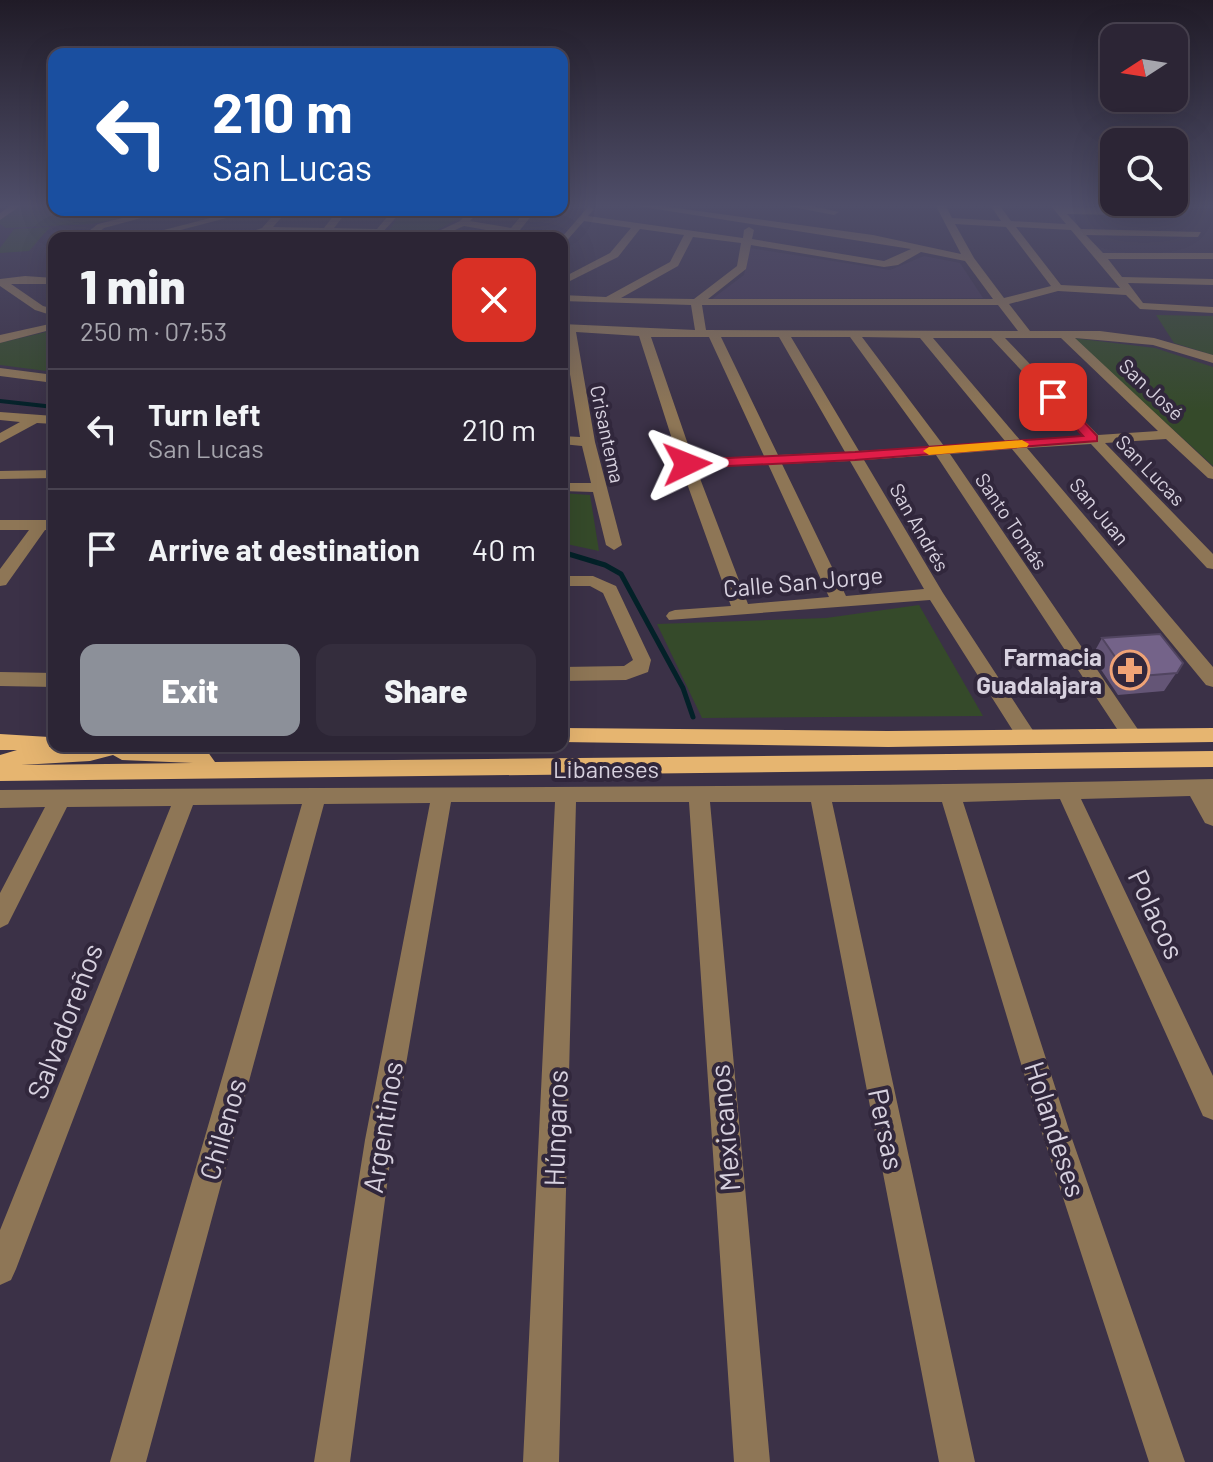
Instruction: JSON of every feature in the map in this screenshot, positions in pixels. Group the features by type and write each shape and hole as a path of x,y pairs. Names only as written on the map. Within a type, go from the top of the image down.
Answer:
{"main road":[{"name":"Libaneses","path":"568,735 1213,735"},
{"path":"0,742 48,741"},
{"path":"0,763 23,754 100,752"},
{"path":"190,752 203,757 208,769"},
{"name":"Libaneses","path":"0,773 1213,759"}],"street":[{"path":"25,279 35,274"},
{"path":"608,301 656,274"},
{"path":"696,302 735,274"},
{"path":"981,274 1025,333"},
{"path":"1047,274 1058,288"},
{"path":"1114,274 1140,306 1213,310"},
{"path":"1118,280 1213,282"},
{"path":"0,282 48,281"},
{"path":"0,282 48,311"},
{"path":"568,298 696,302 1002,302 1058,288 1127,292"},
{"path":"696,302 708,334 840,602"},
{"path":"0,339 48,327"},
{"path":"568,329 708,334 1063,334 1144,340 1213,359"},
{"path":"644,333 687,464 741,610"},
{"name":"San Andrés","path":"783,334 935,594 1027,737"},
{"name":"Santo Tomás","path":"853,334 940,450 1132,736"},
{"name":"San Juan","path":"923,334 1213,680"},
{"name":"San Lucas","path":"994,334 1213,564"},
{"name":"San José","path":"1063,334 1213,475"},
{"name":"Crisantema","path":"568,365 580,400 614,545"},
{"path":"0,372 48,378"},
{"path":"568,399 580,400"},
{"path":"0,416 48,420"},
{"path":"0,439 34,419"},
{"path":"687,464 855,456 1171,434"},
{"path":"568,440 588,442"},
{"path":"0,475 48,474"},
{"path":"568,487 599,488"},
{"path":"0,525 47,525"},
{"path":"0,581 47,525"},
{"path":"568,581 593,581 610,590 642,660 641,667 626,673 568,674"},
{"name":"Calle San Jorge","path":"675,616 935,594"},
{"path":"0,679 48,680"},
{"path":"1205,788 1213,817"},
{"name":"Libaneses","path":"0,799 442,794 950,794 1205,788"},
{"name":"Polacos","path":"1067,791 1213,1106"},
{"name":"Argentinos","path":"332,1462 379,1140 442,794"},
{"name":"Húngaros","path":"541,1462 566,794"},
{"name":"Mexicanos","path":"699,794 752,1462"},
{"name":"Holandeses","path":"950,794 1056,1133 1167,1462"},
{"name":"Persas","path":"820,795 957,1462"},
{"name":"Salvadoreños","path":"0,1269 186,796"},
{"name":"Chilenos","path":"128,1462 315,796"},
{"path":"0,917 60,799"}],"shaded area":[{"path":"967,274 983,298 712,299 744,275"}],"green space":[{"path":"1156,315 1213,316 1213,355 1174,343"},
{"path":"48,331 48,371 0,365 0,343"},
{"path":"1073,338 1155,348 1213,367 1213,466"},
{"path":"568,493 590,495 599,551 568,544"},
{"path":"919,605 983,716 702,718 657,624 826,618"}],"building":[{"path":"1160,634 1183,663 1177,673 1129,677 1102,638"}],"waterway":[{"path":"0,401 48,406"},
{"path":"568,554 605,565 621,574 683,688 693,717"}],"slow traffic":[{"path":"929,451 1022,444"}],"place":[{"name":"Farmacia Guadalajara","path":"1130,670"}],"route":[{"path":"687,464 1093,439 1053,397"}]}
